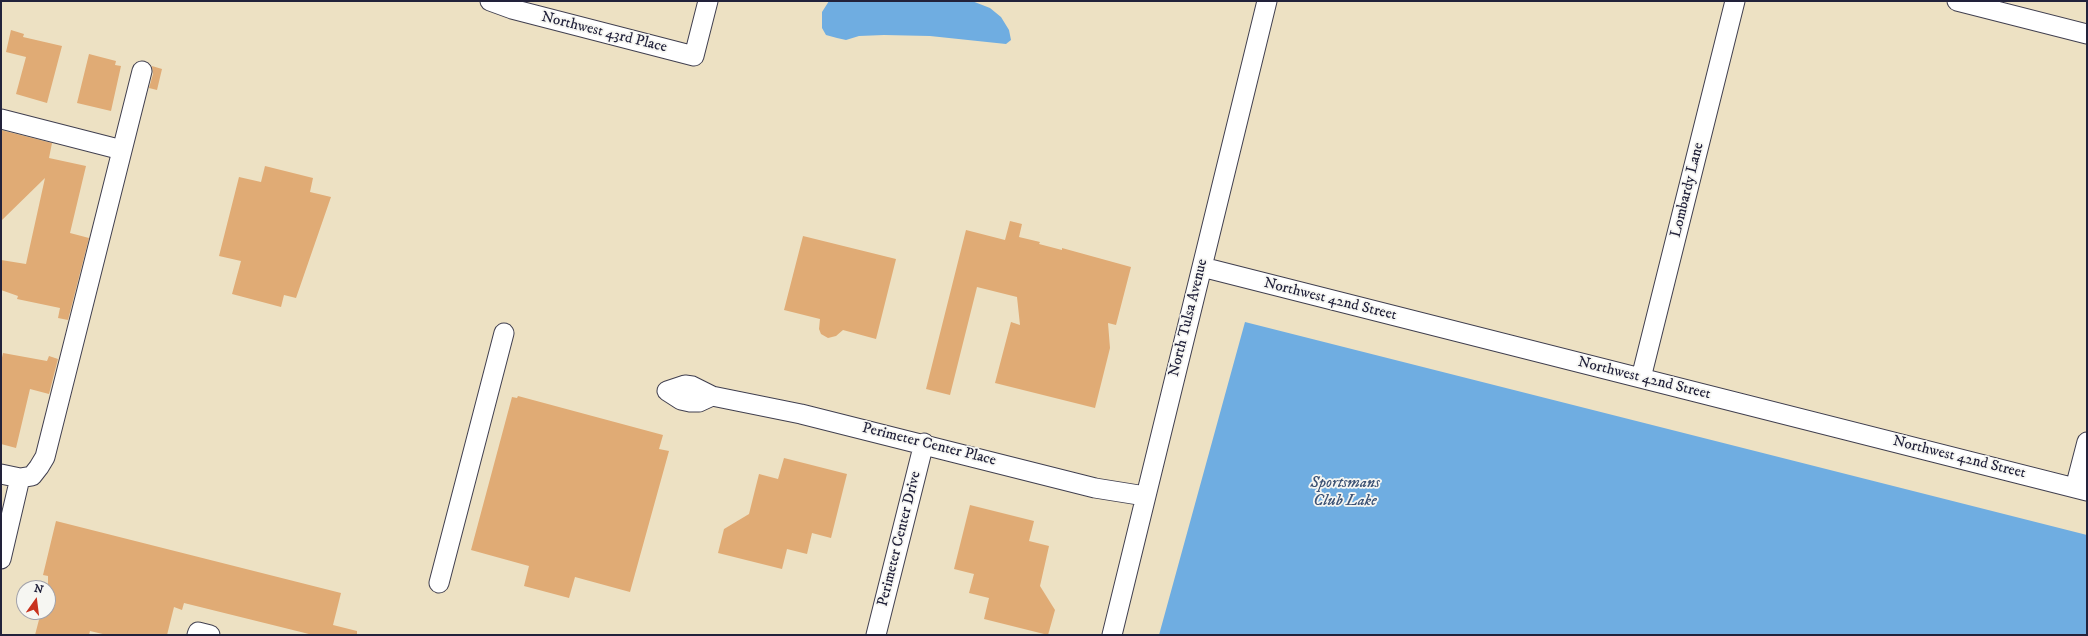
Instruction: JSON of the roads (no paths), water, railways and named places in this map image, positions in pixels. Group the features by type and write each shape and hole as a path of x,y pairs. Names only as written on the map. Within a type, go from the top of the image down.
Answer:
{"street":[{"name":"Northwest 43rd Place","path":"490,1 512,9 694,56 708,1"},
{"name":"North Tulsa Avenue","path":"1112,635 1267,1"},
{"name":"Lombardy Lane","path":"1641,378 1735,1"},
{"path":"1957,1 2087,34"},
{"path":"1,474 20,478 32,476 40,468 45,457 142,71"},
{"path":"1,120 122,150"},
{"name":"Northwest 42nd Street","path":"1202,267 2081,489"},
{"path":"439,582 504,333"},
{"name":"Perimeter Center Place","path":"712,396 801,414 924,443 1094,488 1145,496"},
{"path":"2081,489 2087,442"},
{"name":"Perimeter Center Drive","path":"876,635 924,443"},
{"path":"1,559 5,518 20,478"},
{"path":"197,635 198,632 210,635"}],"water":[{"path":"829,1 972,1 990,8 1001,17 1009,30 1011,40 1006,44 930,36 884,35 859,36 846,40 826,35 822,28 822,12"},
{"name":"Sportsmans Club Lake","path":"1245,322 2087,535 2087,635 1159,635"}]}
